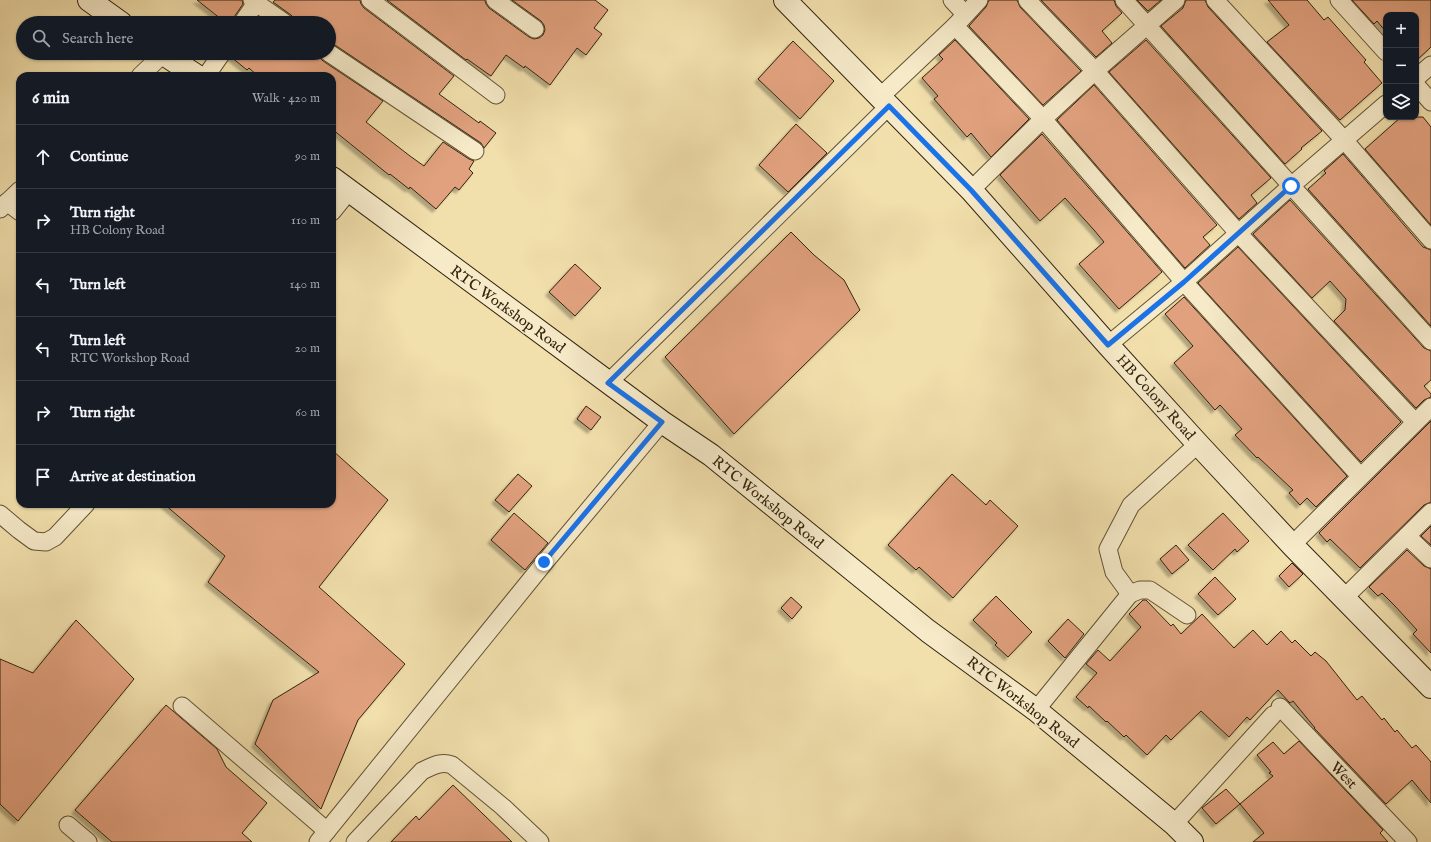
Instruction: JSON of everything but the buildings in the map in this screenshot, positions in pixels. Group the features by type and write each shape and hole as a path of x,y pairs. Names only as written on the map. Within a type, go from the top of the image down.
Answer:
{"street":[{"path":"89,0 111,16"},
{"path":"370,0 496,95"},
{"path":"496,0 535,29"},
{"name":"HB Colony Road","path":"785,0 971,190 1198,444 1292,545 1431,687"},
{"path":"952,0 960,20 1043,119 1184,282 1360,476"},
{"path":"608,383 885,102 978,0"},
{"path":"1027,0 1095,71 1239,234 1415,422"},
{"path":"1124,0 1431,341"},
{"path":"971,190 1043,119 1176,0"},
{"path":"1216,0 1345,141 1431,240"},
{"path":"1338,0 1383,49"},
{"path":"246,16 255,1 275,16"},
{"path":"336,57 475,151"},
{"path":"144,72 156,60"},
{"path":"173,60 191,72"},
{"path":"209,72 217,60"},
{"path":"1419,75 1431,64"},
{"path":"1419,88 1431,102"},
{"path":"1108,345 1184,282 1291,186 1383,107"},
{"path":"336,198 340,184"},
{"name":"RTC Workshop Road","path":"340,184 608,383 711,455 928,631 1036,710 1174,824 1192,842"},
{"path":"9,208 16,197"},
{"path":"1292,545 1431,406"},
{"path":"182,706 323,837 544,562 662,422"},
{"path":"1130,594 1114,572 1108,549 1131,505 1198,444"},
{"path":"0,514 34,541 46,542 55,537 82,508"},
{"path":"1344,598 1431,512"},
{"path":"1407,536 1431,559"},
{"path":"1036,710 1130,594 1140,590 1150,590 1187,615"},
{"name":"West","path":"1174,824 1276,711 1408,842"},
{"path":"356,842 422,771 444,762 452,764 503,807 540,842"},
{"path":"68,825 88,842"}],"route":[{"path":"544,562 662,422 608,383 889,106 971,190 1108,345 1184,282 1291,186"}]}
